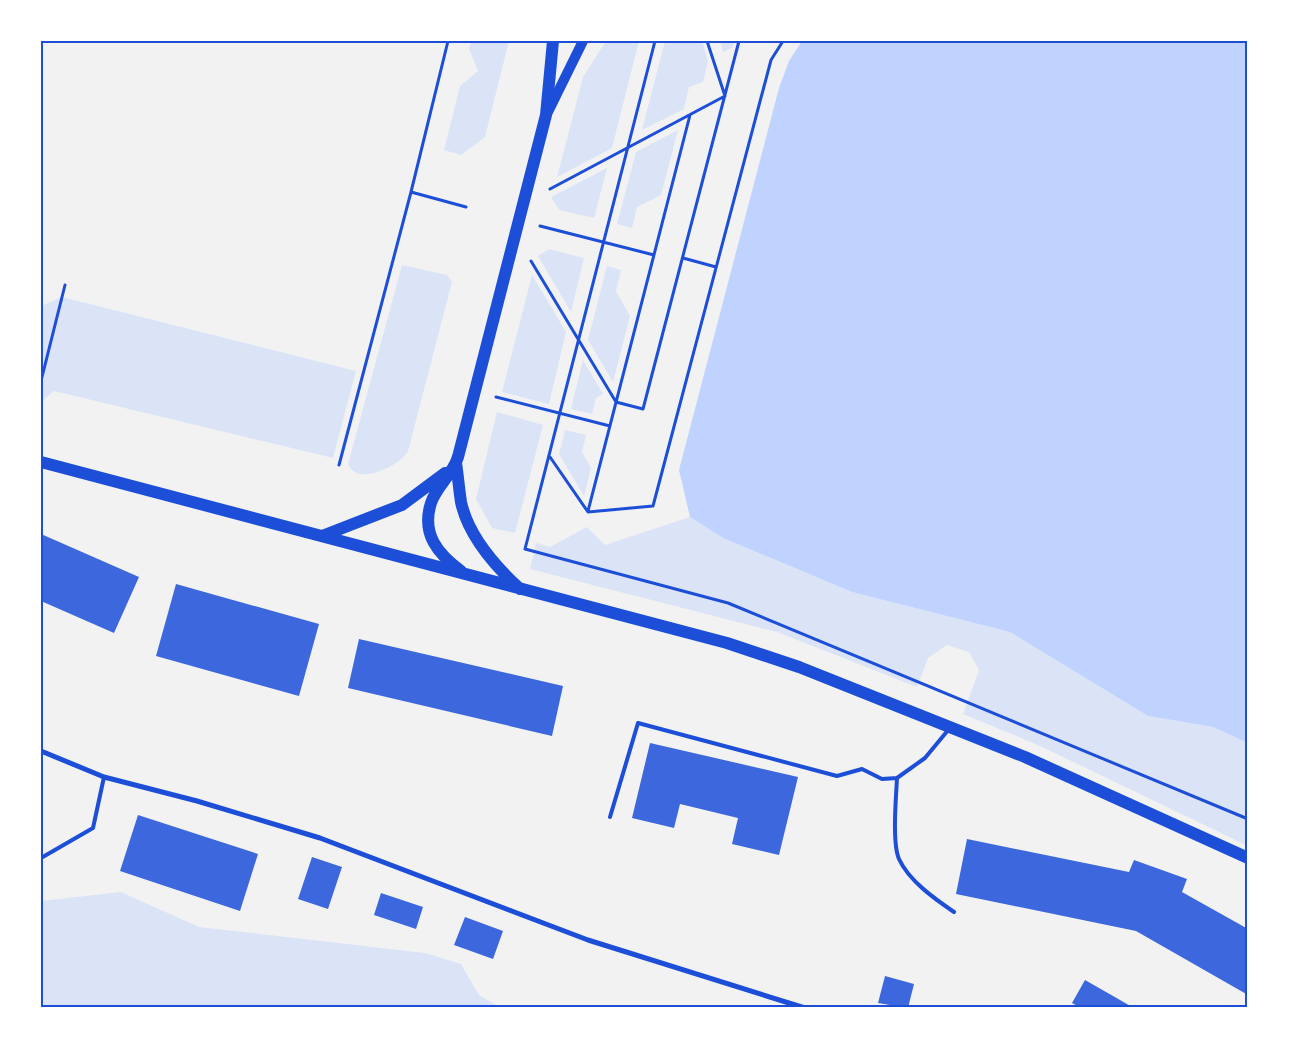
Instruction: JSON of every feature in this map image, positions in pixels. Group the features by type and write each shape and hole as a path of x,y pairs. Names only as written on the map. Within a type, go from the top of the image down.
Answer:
{"main road":[{"path":"469,576 447,560 432,543 428,528 431,503 456,463 546,115 554,41"},
{"path":"546,115 583,41"},
{"path":"41,462 727,643 800,666 1025,757 1248,858"},
{"path":"322,536 402,505 431,486 456,463"},
{"path":"456,463 461,504 474,531 491,557 521,590"}],"street":[{"path":"41,751 104,777 197,801 320,838 588,940 805,1008"}],"lane":[{"path":"610,817 638,723 837,776 862,769 882,779 897,778 925,758 951,727"},
{"path":"41,858 93,828 104,777"},
{"path":"897,778 896,826 899,859 924,892 954,912"}],"path":[{"path":"339,465 411,192 448,41"},
{"path":"655,41 525,549 728,603 1248,819"},
{"path":"707,41 725,96"},
{"path":"531,261 616,402 643,409 738,41"},
{"path":"588,512 653,506 771,60 783,41"},
{"path":"550,189 725,96"},
{"path":"588,512 690,115"},
{"path":"411,192 466,207"},
{"path":"540,226 654,255"},
{"path":"683,258 716,267"},
{"path":"41,381 65,285"},
{"path":"496,397 610,426"},
{"path":"549,456 588,512"}],"shaded area":[{"path":"471,41 509,41 485,137 461,155 444,150 460,86 478,71 469,49"},
{"path":"606,41 639,41 612,148 557,177 583,77"},
{"path":"665,41 702,41 708,61 703,82 689,87 684,109 642,130"},
{"path":"720,41 735,41 732,48 723,52"},
{"path":"678,130 661,195 637,207 632,228 617,224 636,152"},
{"path":"607,168 594,218 559,210 551,197"},
{"path":"549,249 584,258 571,312 538,256"},
{"path":"402,265 447,275 452,282 408,451 397,463 388,468 369,474 360,474 353,471 348,464"},
{"path":"607,266 621,270 616,291 630,316 613,382 588,340"},
{"path":"532,275 566,332 549,404 502,392"},
{"path":"62,297 356,371 333,458 54,391 41,402 41,306"},
{"path":"583,360 603,394 596,398 592,414 571,409"},
{"path":"497,412 543,425 515,533 492,528 476,499"},
{"path":"565,430 586,435 582,452 591,468 584,496 559,454"},
{"path":"690,517 723,538 852,592 1010,632 1148,716 1213,727 1248,743 1248,846 1040,746 963,714 979,670 969,652 947,645 928,658 917,687 777,632 530,569 536,543 550,547 587,527 605,545"},
{"path":"121,892 199,927 425,953 461,964 479,995 501,1008 41,1008 41,901"}],"water":[{"path":"802,41 1248,41 1248,743 1213,727 1148,716 1010,632 852,592 723,538 690,517 679,470 779,88 789,61"}],"building":[{"path":"41,534 139,577 114,633 41,601"},
{"path":"176,584 319,624 299,696 156,656"},
{"path":"359,639 563,686 552,736 348,688"},
{"path":"650,743 798,777 779,855 732,844 738,818 680,804 674,828 632,818"},
{"path":"138,815 258,854 240,911 120,871"},
{"path":"967,839 1129,872 1134,860 1187,879 1182,892 1248,929 1248,995 1136,931 956,894"},
{"path":"312,857 342,867 328,909 298,899"},
{"path":"381,893 423,907 416,929 374,915"},
{"path":"465,917 503,931 493,959 454,945"},
{"path":"885,976 914,984 908,1008 878,1003"},
{"path":"1085,980 1134,1008 1081,1008 1072,1003"}]}
